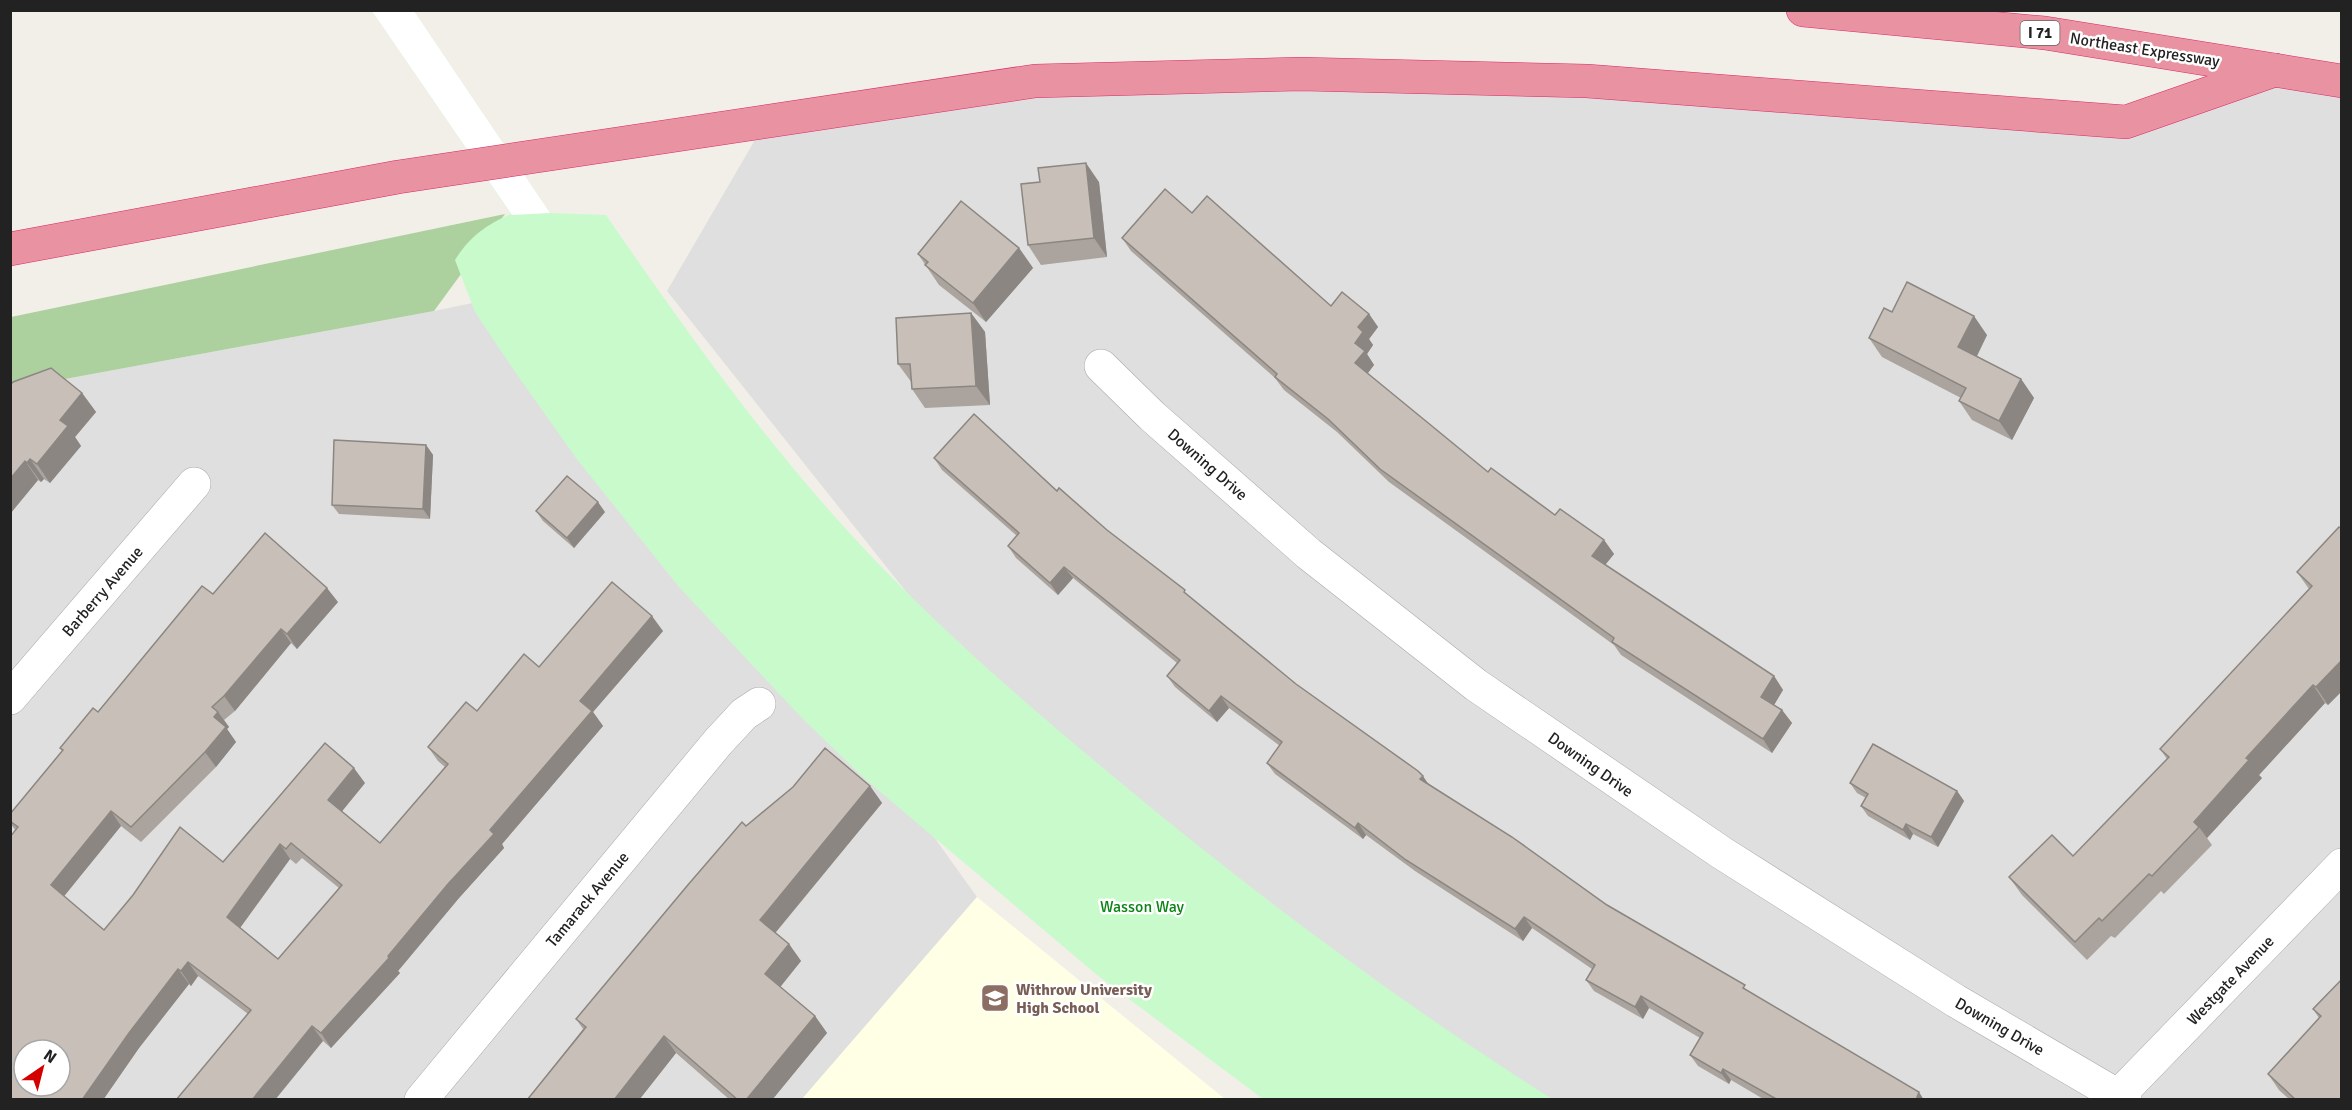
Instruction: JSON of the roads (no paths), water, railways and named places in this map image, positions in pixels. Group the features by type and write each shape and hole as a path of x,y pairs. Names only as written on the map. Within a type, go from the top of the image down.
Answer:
{"highway":[{"name":"Northeast Expressway","path":"1803,10 2045,33 2342,81"},
{"path":"10,249 398,177 1035,81 1301,74 1587,81 2126,122 2275,70"}],"street":[{"name":"Downing Drive","path":"1101,366 1152,416 1309,554 1476,685 1730,858 1956,1001 2122,1097"},
{"name":"Barberry Avenue","path":"10,698 194,484"},
{"name":"Tamarack Avenue","path":"421,1100 711,751 744,714 759,704"},
{"name":"Westgate Avenue","path":"2122,1097 2342,865"}],"place":[{"name":"Withrow University High School","path":"995,998"}],"park label":[{"name":"Wasson Way","path":"1142,906"}]}
